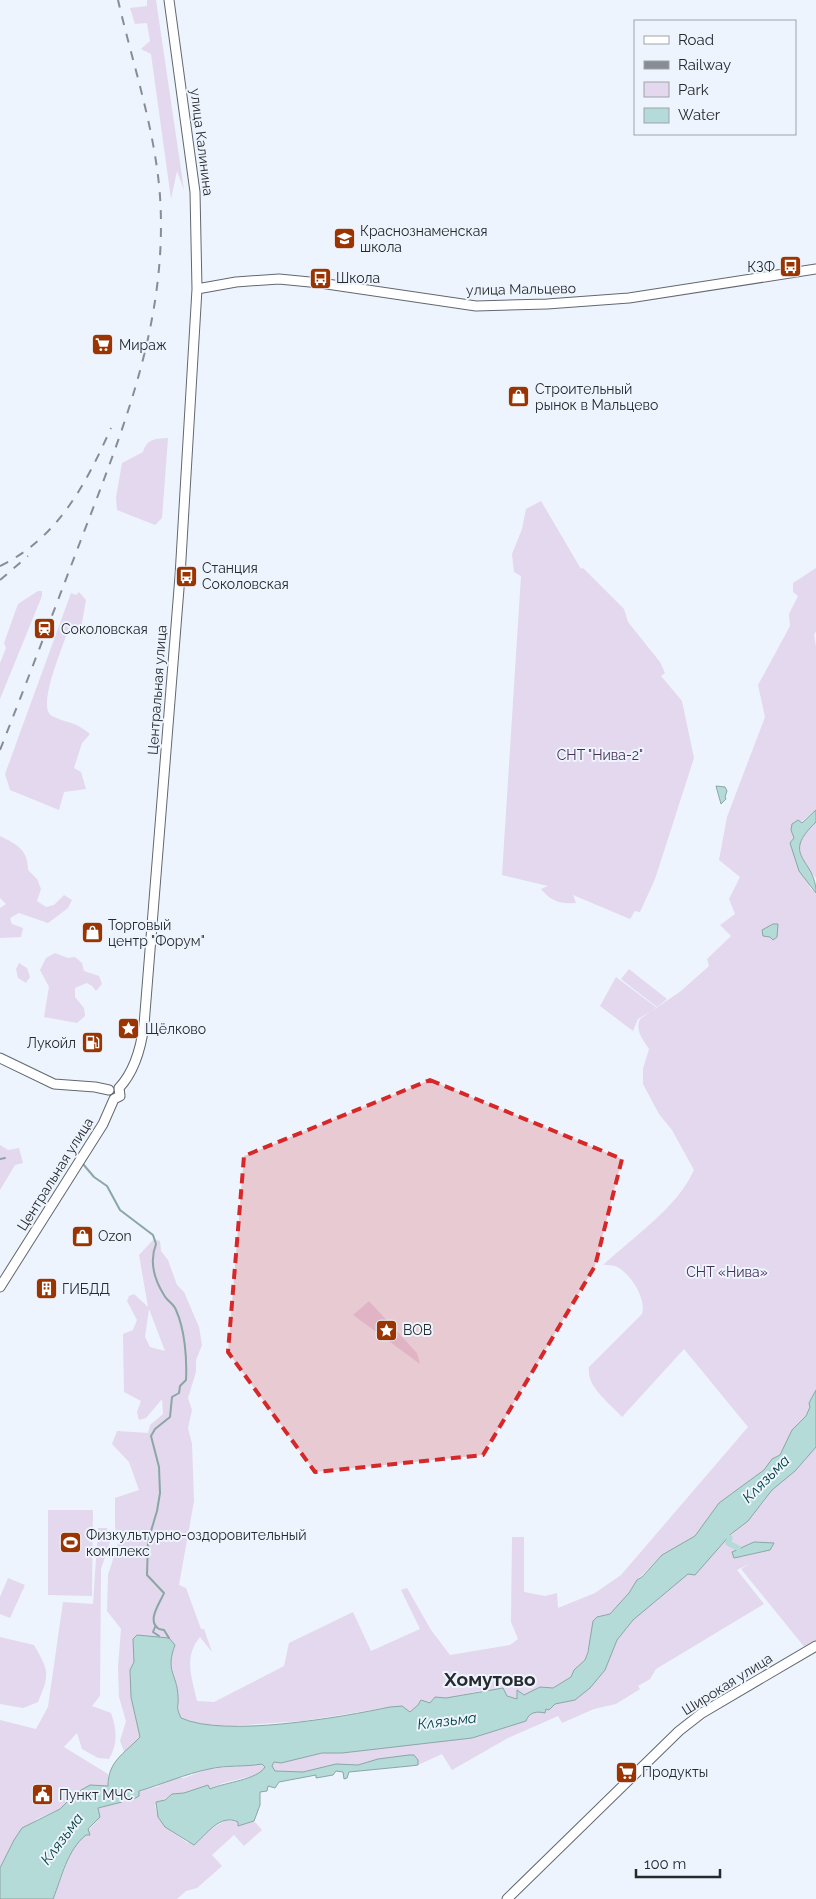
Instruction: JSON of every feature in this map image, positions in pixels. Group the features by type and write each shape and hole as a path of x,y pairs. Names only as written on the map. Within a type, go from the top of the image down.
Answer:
{"main road":[{"name":"улица Калинина","path":"169,0 195,192 197,289"},
{"name":"улица Мальцево","path":"197,289 253,280 282,280 320,283 476,306 546,304 629,298 816,269"},
{"name":"Центральная улица","path":"0,1288 103,1124 114,1099 120,1096 119,1088 128,1077 138,1056 145,1018 180,584 197,289"},
{"path":"0,1058 54,1084 109,1090 114,1087 119,1088"},
{"path":"109,1090 110,1096 114,1099"},
{"name":"Широкая улица","path":"507,1899 679,1731 702,1714 816,1646"}],"highlighted area":[{"path":"430,1080 622,1159 595,1266 483,1455 315,1472 228,1352 244,1156"}],"green space":[{"path":"147,0 156,0 184,190 177,171 171,199 151,54 141,49 150,41 147,23 135,24 130,8 147,6"},
{"path":"168,438 162,518 155,525 117,510 116,498 122,463 143,452 150,442 156,439"},
{"name":"СНТ \"Нива-2\"","path":"541,501 581,569 583,568 624,609 628,622 660,662 665,673 661,676 682,701 694,758 655,879 640,912 635,911 630,919 573,895 576,903 557,901 549,897 541,889 548,886 502,875 521,576 514,572 512,554 522,529 526,509"},
{"name":"СНТ «Нива»","path":"816,568 816,631 814,635 816,646 816,810 791,830 810,888 816,893 816,1390 809,1403 810,1407 806,1416 792,1430 780,1455 772,1459 764,1470 719,1503 695,1536 662,1555 637,1580 629,1593 610,1614 597,1617 585,1660 574,1670 571,1677 552,1688 540,1687 518,1700 484,1690 446,1698 435,1697 430,1703 425,1701 410,1712 390,1707 303,1721 230,1726 201,1725 181,1718 176,1707 178,1696 170,1658 133,1640 134,1662 130,1670 131,1697 140,1737 125,1754 120,1741 126,1721 119,1697 118,1667 121,1629 107,1611 108,1575 118,1543 115,1526 115,1498 139,1490 129,1462 112,1444 117,1431 148,1433 150,1425 163,1414 162,1399 146,1418 139,1420 137,1412 141,1401 124,1392 123,1334 133,1330 137,1320 127,1301 129,1296 134,1294 148,1307 139,1255 154,1239 160,1241 161,1251 168,1260 177,1285 184,1292 199,1327 202,1345 196,1360 196,1372 188,1398 192,1410 188,1428 192,1444 194,1501 179,1585 186,1588 201,1629 204,1629 212,1652 200,1637 190,1660 191,1676 197,1701 214,1702 284,1666 289,1643 353,1612 371,1651 420,1629 401,1590 407,1588 431,1630 450,1655 510,1645 518,1639 511,1622 512,1537 524,1537 524,1592 545,1596 557,1593 558,1608 595,1593 621,1575 748,1427 684,1349 622,1417 595,1388 589,1374 589,1367 642,1314 643,1308 640,1294 626,1274 615,1266 603,1265 666,1209 687,1184 694,1170 672,1130 659,1114 643,1084 643,1069 649,1049 640,1035 638,1027 640,1019 681,991 709,966 707,959 731,936 720,925 735,914 729,899 740,877 719,860 727,817 765,717 758,685 790,626 789,614 798,596 793,592 793,583","holes":["149,1309 165,1351 150,1347 145,1337"]},
{"path":"38,591 42,591 42,596 0,699 0,663 6,648 4,643 18,604"},
{"path":"79,592 86,600 80,634 67,633 52,677 47,702 48,711 52,716 75,724 90,734 82,743 74,768 81,772 86,789 64,792 59,810 10,790 5,774 71,593 76,595"},
{"path":"816,822 816,878 804,863 800,849 804,836"},
{"path":"0,836 20,848 26,857 28,870 37,879 41,889 37,901 46,907 54,905 64,895 72,900 68,908 48,923 19,913 10,918 12,924 23,928 21,937 0,938 0,908 6,904 0,898"},
{"path":"55,953 68,958 75,957 82,963 84,971 99,976 102,984 96,991 87,983 75,988 75,997 84,1008 85,1016 77,1023 44,1017 49,987 40,970 46,958"},
{"path":"19,963 27,968 30,977 26,983 18,978 16,969"},
{"path":"629,969 667,999 657,1007 621,979"},
{"path":"616,977 657,1008 638,1019 633,1031 600,1006"},
{"path":"0,1145 8,1150 19,1148 23,1163 15,1165 0,1190"},
{"path":"369,1301 417,1353 420,1364 353,1315"},
{"path":"816,1447 816,1643 806,1649 741,1569 751,1563 737,1570 764,1604 656,1669 650,1679 638,1686 640,1689 616,1704 594,1709 562,1723 558,1716 508,1738 452,1770 442,1754 418,1765 418,1760 414,1755 409,1755 378,1759 358,1765 350,1764 303,1772 275,1771 272,1766 274,1762 281,1763 322,1753 342,1753 472,1738 526,1721 530,1714 546,1708 549,1710 555,1704 575,1700 590,1688 605,1670 617,1640 633,1620 688,1574 697,1573 698,1569 763,1503 772,1490 795,1471","holes":["754,1542 774,1543 770,1550 740,1557 732,1552"]},
{"name":"Физкультурно-оздоровительный комплекс","path":"48,1510 93,1510 92,1596 48,1595"},
{"path":"98,1528 107,1528 110,1542 101,1569 100,1696 92,1706 111,1713 115,1731 115,1742 109,1759 98,1758 82,1749 77,1733 64,1747 108,1774 108,1786 76,1793 60,1809 37,1819 14,1840 0,1868 0,1720 36,1729 48,1707 63,1602 93,1604"},
{"path":"8,1578 25,1585 10,1618 0,1614 0,1597"},
{"path":"0,1637 34,1645 43,1661 46,1673 45,1685 38,1702 23,1708 0,1704"},
{"path":"262,1764 266,1767 261,1774 223,1783 210,1789 204,1786 184,1793 172,1794 155,1805 158,1817 165,1827 188,1843 226,1820 238,1822 238,1826 254,1821 262,1830 244,1846 234,1835 212,1855 222,1866 197,1888 186,1891 177,1899 53,1899 77,1842 97,1821 98,1808 122,1802 125,1798 131,1797 132,1799 139,1791 157,1787 172,1778 184,1778 208,1769"}],"water":[{"path":"716,786 725,787 727,791 726,799 721,804"},
{"path":"816,810 816,822 800,843 800,851 811,872 816,893 799,871 790,843 794,838 791,830 792,824 798,820 802,823"},
{"path":"773,924 778,924 777,937 773,940 770,937 763,936 762,930"},
{"name":"Клязьма","path":"816,1390 816,1447 795,1471 772,1490 748,1521 731,1534 695,1575 688,1574 633,1620 617,1640 605,1670 590,1688 575,1700 555,1704 549,1710 546,1709 545,1713 536,1712 531,1714 526,1721 472,1738 342,1753 322,1753 281,1763 274,1762 272,1766 275,1771 303,1772 336,1764 358,1765 378,1759 414,1755 418,1760 418,1765 349,1772 347,1778 344,1779 343,1772 336,1771 333,1775 316,1778 316,1775 279,1782 275,1788 268,1786 267,1791 260,1792 260,1805 254,1821 238,1826 238,1822 225,1820 214,1826 194,1845 165,1827 158,1817 156,1802 165,1800 172,1794 184,1793 208,1785 210,1789 248,1778 265,1767 262,1764 209,1769 139,1791 139,1796 132,1800 131,1797 125,1798 122,1802 98,1808 100,1817 88,1829 90,1835 86,1835 74,1848 62,1873 53,1899 0,1899 0,1868 22,1828 60,1809 76,1793 90,1785 108,1786 114,1764 140,1737 131,1697 130,1670 134,1662 133,1639 137,1635 169,1638 175,1645 171,1667 177,1689 178,1711 181,1718 201,1724 254,1726 284,1724 402,1706 410,1712 421,1700 430,1703 435,1697 446,1698 503,1688 507,1696 517,1699 517,1690 524,1695 540,1687 553,1688 571,1677 574,1670 585,1660 593,1621 597,1617 610,1614 629,1593 637,1580 662,1555 695,1536 719,1503 764,1470 772,1459 780,1455 792,1430 806,1416 810,1407 809,1403"},
{"path":"754,1542 774,1543 770,1550 734,1558 732,1552"}],"waterway":[{"path":"0,1159 5,1158"},
{"path":"83,1164 94,1177 107,1186 120,1210 153,1235 156,1244 153,1257 155,1277 165,1297 175,1308 183,1335 186,1354 186,1380 180,1386 179,1393 172,1397 170,1417 155,1429 151,1436 159,1467 160,1493 148,1541 147,1575 164,1593 155,1612 154,1621 155,1626 164,1630 169,1638"},
{"path":"723,1532 730,1538 728,1543 738,1548"},
{"path":"155,1627 153,1632 159,1636"}],"railway":[{"path":"0,750 128,412 150,328 157,285 161,241 160,196 157,171 143,97 118,0"},
{"path":"0,566 20,554 54,525 80,489 111,428"},
{"path":"0,580 28,556"}],"place":[{"name":"Краснознаменская школа","path":"344,239"},
{"name":"КЗФ","path":"791,267"},
{"name":"Школа","path":"320,278"},
{"name":"Мираж","path":"103,345"},
{"name":"Строительный рынок в Мальцево","path":"519,397"},
{"name":"Станция Соколовская","path":"186,576"},
{"name":"Соколовская","path":"45,629"},
{"name":"Торговый центр \"Форум\"","path":"92,933"},
{"name":"Щёлково","path":"129,1029"},
{"name":"Лукойл","path":"92,1043"},
{"name":"Ozon","path":"82,1236"},
{"name":"ГИБДД","path":"46,1289"},
{"name":"ВОВ","path":"387,1330"},
{"name":"Физкультурно-оздоровительный комплекс","path":"70,1543"},
{"name":"Продукты","path":"626,1772"},
{"name":"Пункт МЧС","path":"43,1795"}],"district":[{"name":"Хомутово","path":"490,1679"}]}
